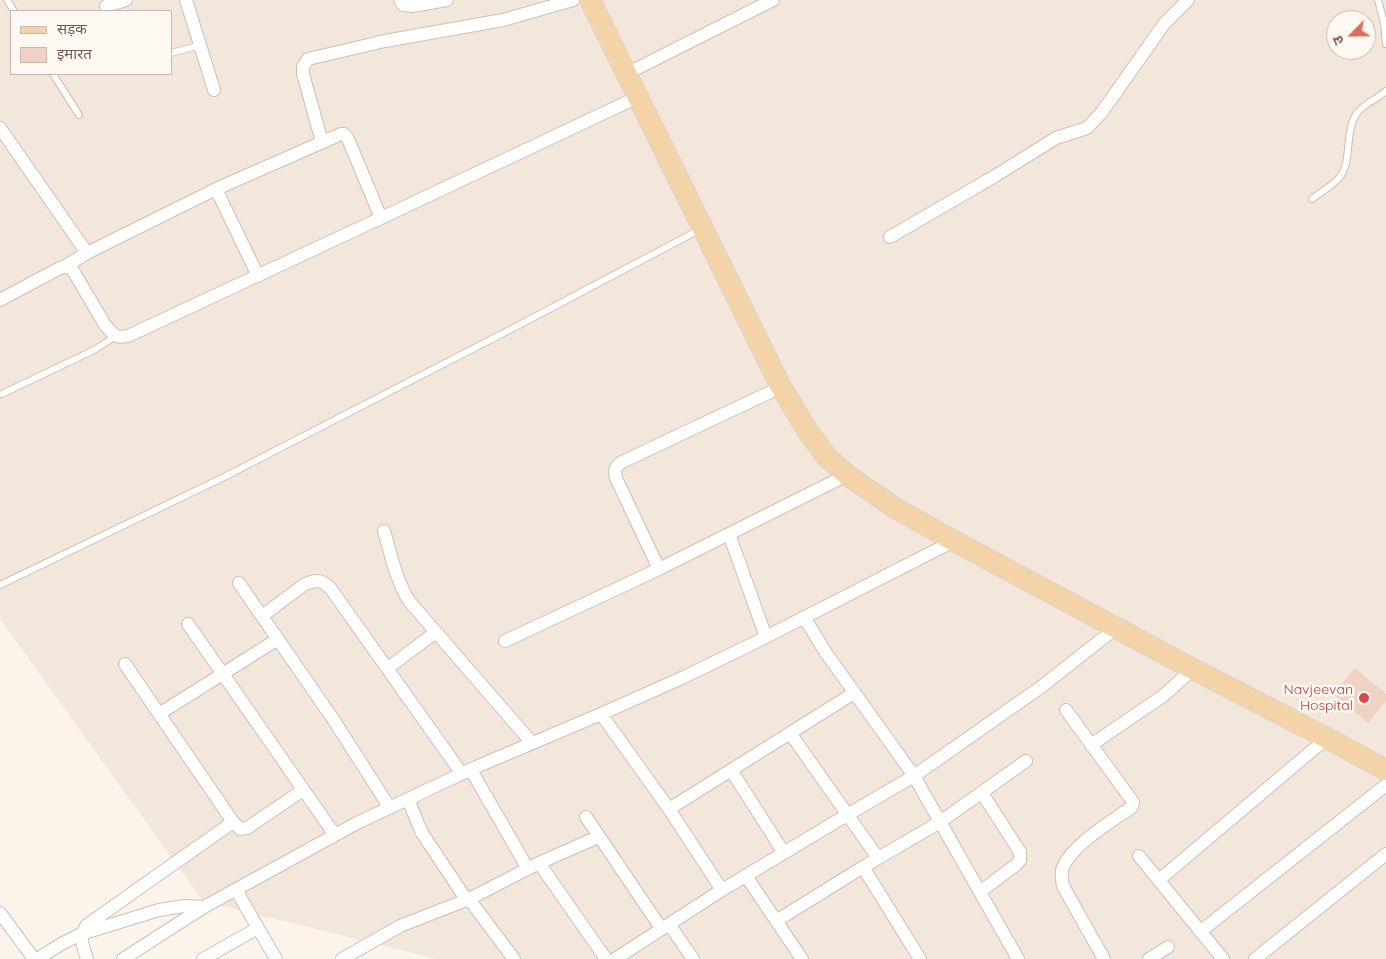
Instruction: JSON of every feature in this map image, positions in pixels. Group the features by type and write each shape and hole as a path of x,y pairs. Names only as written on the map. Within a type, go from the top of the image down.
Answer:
{"main road":[{"path":"590,0 781,387 807,430 826,456 847,475 895,508 1193,670 1386,770"}],"street":[{"path":"106,6 126,0"},
{"path":"186,0 214,90"},
{"path":"400,0 403,5 412,6 447,0"},
{"path":"322,142 303,74 303,67 308,59 386,41 503,20 573,0"},
{"path":"626,74 773,0"},
{"path":"890,237 1056,138 1087,128 1102,112 1164,24 1188,0"},
{"path":"64,267 72,268 105,325 116,336 121,338 128,336 638,96"},
{"path":"0,128 87,253"},
{"path":"0,300 87,253 216,189 338,134 346,136 382,218"},
{"path":"216,189 258,276"},
{"path":"659,569 616,478 614,472 616,466 781,387"},
{"path":"505,641 659,569 847,475"},
{"path":"384,532 403,591 418,612 532,743"},
{"path":"729,534 766,637"},
{"path":"129,957 204,907 335,835 466,772 684,677 954,541"},
{"path":"262,616 305,584 313,580 325,583 534,866 606,959"},
{"path":"239,583 333,719 390,808"},
{"path":"804,617 826,653 914,776 1018,959"},
{"path":"188,624 335,835"},
{"path":"615,959 722,890 914,776 1041,687 1116,628"},
{"path":"388,668 436,632"},
{"path":"159,714 278,639"},
{"path":"125,664 233,822 240,829 244,829 303,790"},
{"path":"1091,745 1163,696 1193,670"},
{"path":"669,809 854,693"},
{"path":"1066,710 1133,802 1129,810 1092,836 1074,852 1067,859 1062,872 1063,886 1104,959"},
{"path":"601,714 669,809 722,890"},
{"path":"790,733 878,858"},
{"path":"1159,880 1327,738"},
{"path":"776,921 940,822 1026,761"},
{"path":"731,770 784,853"},
{"path":"1201,931 1386,785"},
{"path":"980,892 1017,864 1021,856 982,793"},
{"path":"412,798 410,804 422,832 466,899 469,899 514,959"},
{"path":"586,817 665,926 693,959"},
{"path":"87,959 81,934 93,919 233,822"},
{"path":"342,959 400,926 469,899 598,836"},
{"path":"1255,959 1386,854"},
{"path":"1139,856 1223,959"},
{"path":"863,867 920,959"},
{"path":"746,876 802,959"},
{"path":"236,890 276,959"},
{"path":"0,913 36,959 81,934 166,909 184,906 204,907"},
{"path":"203,959 258,928"},
{"path":"1149,959 1168,947"}],"lane":[{"path":"1378,0 1384,23 1386,44"},
{"path":"172,53 200,45"},
{"path":"54,75 79,115"},
{"path":"1312,199 1335,182 1344,172 1350,130 1354,117 1366,105 1386,91"},
{"path":"0,585 224,477 521,324 702,228"},
{"path":"2,394 94,350 116,336"}],"shaded area":[{"path":"0,0 1386,0 1386,959 436,959 203,901 0,619"}],"building":[{"path":"1355,668 1386,694 1386,701 1368,723 1333,694"}],"place":[{"name":"Navjeevan Hospital","path":"1364,698"}]}
